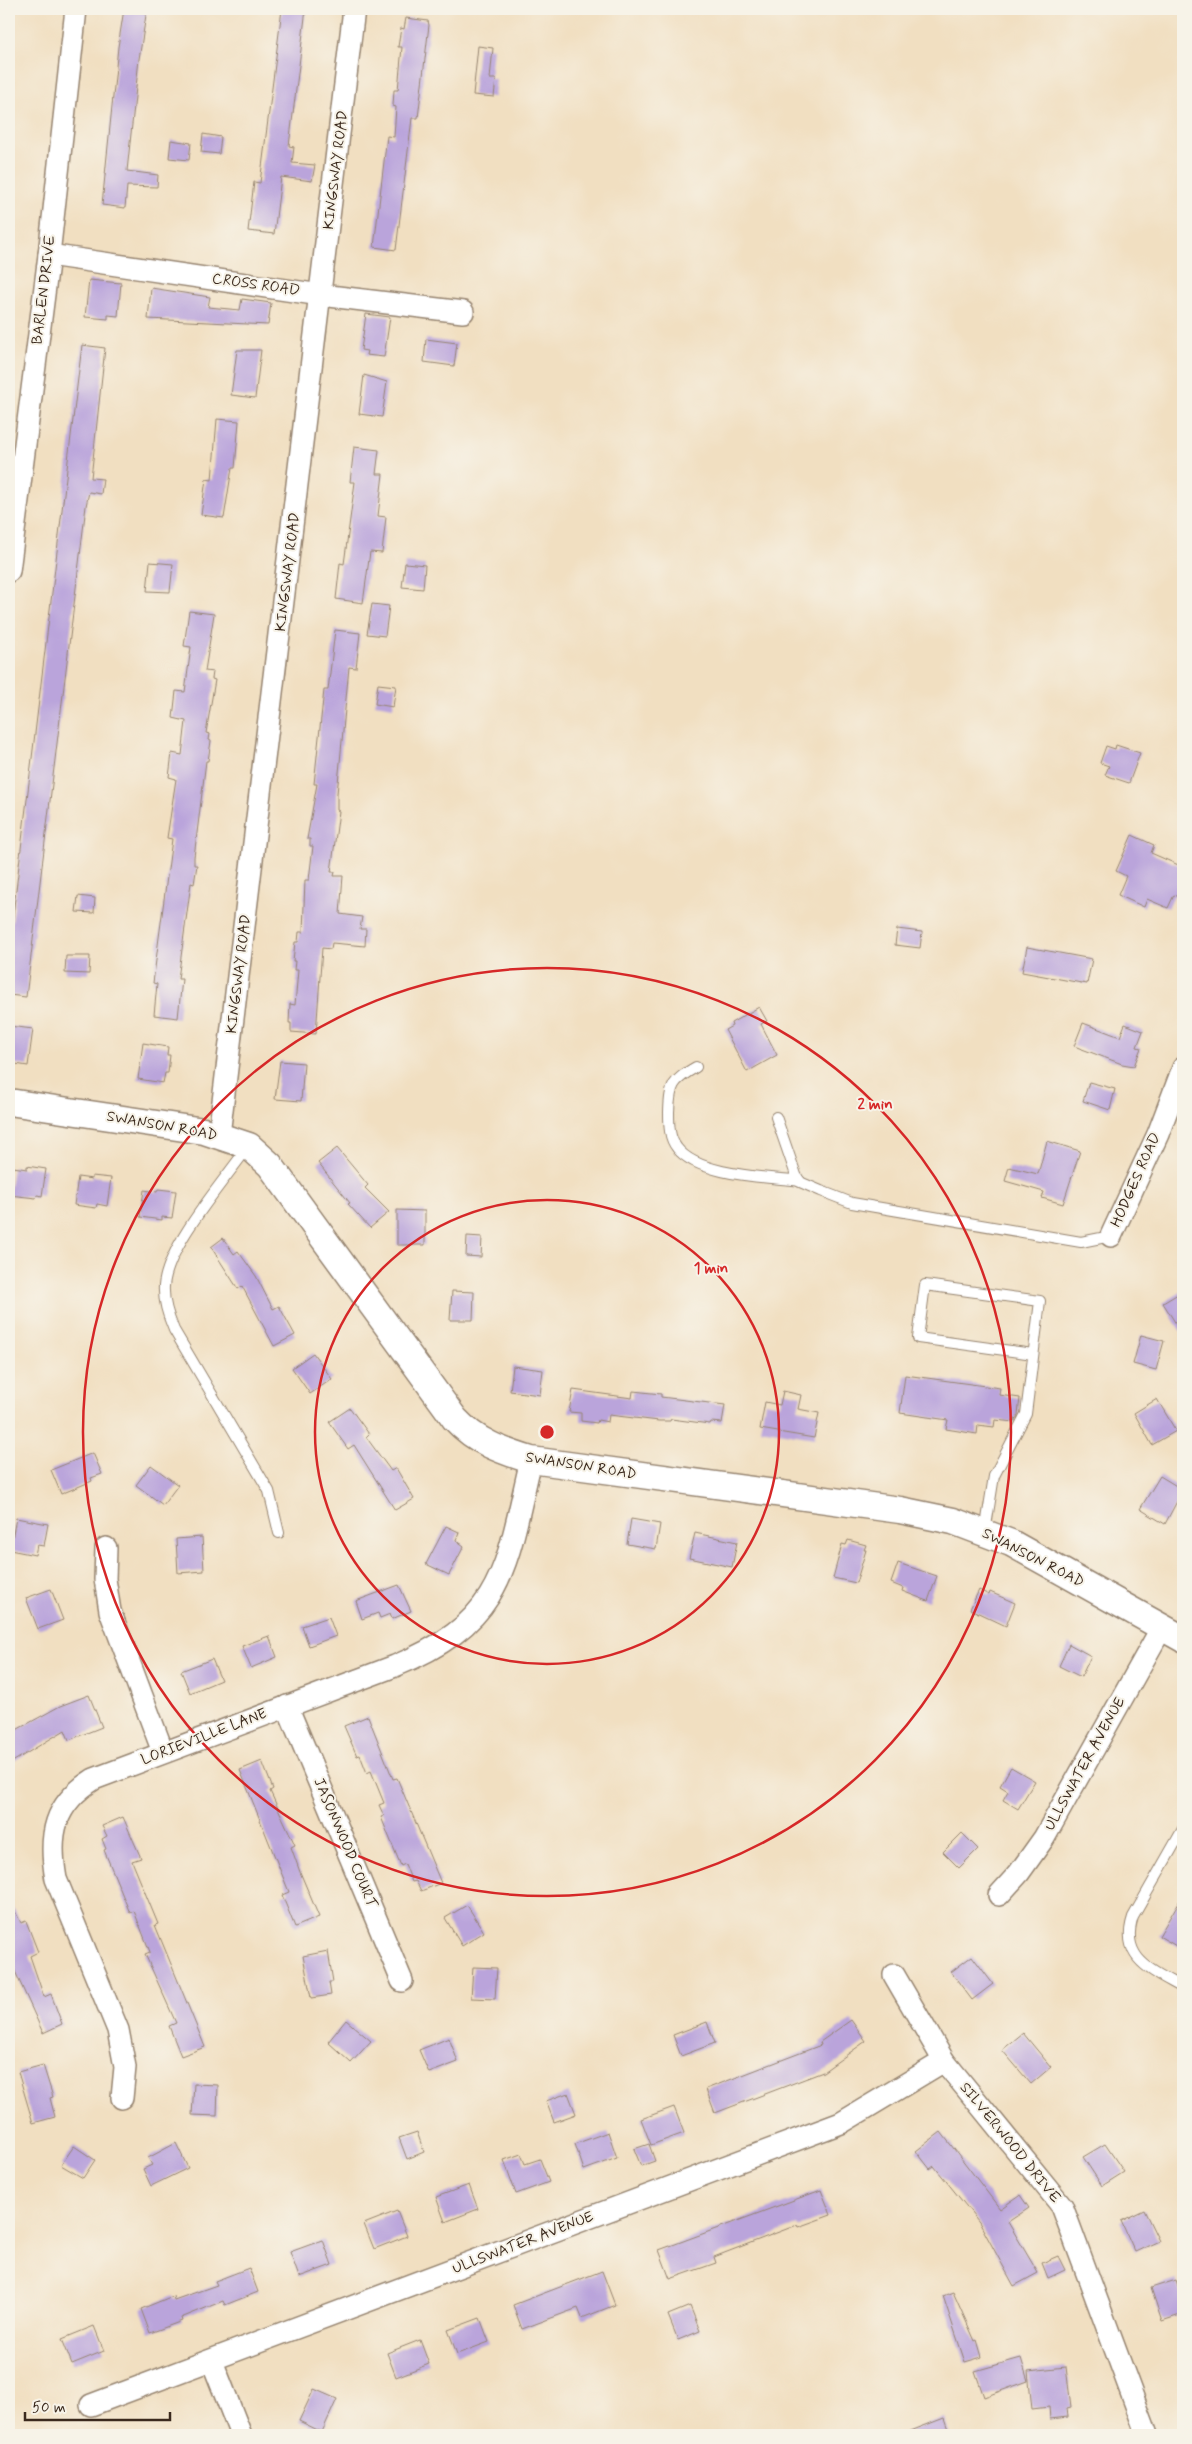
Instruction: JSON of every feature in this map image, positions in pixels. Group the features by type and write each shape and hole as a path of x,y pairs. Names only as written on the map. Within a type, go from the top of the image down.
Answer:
{"street":[{"name":"BARLEN DRIVE","path":"9,571 49,255 76,9"},
{"name":"KINGSWAY ROAD","path":"219,1135 354,9"},
{"name":"CROSS ROAD","path":"49,255 321,295 463,312"},
{"name":"HODGES ROAD","path":"1111,1236 1158,1134 1183,1068"},
{"name":"SWANSON ROAD","path":"9,1102 187,1128 219,1135 249,1146 270,1165 455,1419 464,1429 488,1445 531,1460 923,1514 953,1521 1012,1544 1172,1633"},
{"name":"LORIEVILLE LANE","path":"122,2098 125,2066 121,2040 56,1879 52,1858 52,1839 56,1820 66,1802 77,1789 94,1779 422,1655 448,1640 468,1623 498,1584 506,1563 531,1460"},
{"path":"106,1548 106,1595 110,1611 163,1752"},
{"name":"ULLSWATER AVENUE","path":"1000,1895 1019,1873 1044,1838 1172,1633"},
{"name":"JASONWOOD COURT","path":"287,1706 402,1981"},
{"name":"SILVERWOOD DRIVE","path":"894,1975 944,2061 1062,2206 1144,2435"},
{"name":"ULLSWATER AVENUE","path":"91,2405 841,2123 944,2061"},
{"path":"212,2361 241,2435"}],"lane":[{"path":"696,1067 677,1078 671,1089 669,1130 676,1147 692,1161 712,1168 754,1176 800,1181 852,1203 928,1218 1080,1242 1111,1236"},
{"path":"776,1117 792,1167 800,1181"},
{"path":"249,1146 179,1244 166,1274 164,1302 174,1330 269,1491 279,1533"},
{"path":"985,1532 994,1476 1026,1414 1040,1301 925,1285 918,1338 1033,1354"},
{"path":"1183,1829 1133,1917 1129,1928 1131,1944 1137,1958 1146,1966 1183,1988"}],"building":[{"path":"124,9 147,9 139,59 127,171 158,175 157,187 127,186 125,208 102,205 118,47"},
{"path":"282,9 306,9 289,146 294,147 292,163 315,165 312,181 281,177 274,234 248,231 254,182 260,183"},
{"path":"406,18 428,21 429,25 418,118 412,118 396,250 374,247 387,136 394,137 396,107 393,106 394,90 398,90 402,47 398,47 401,28 404,29"},
{"path":"478,46 493,48 490,79 496,79 494,97 473,95"},
{"path":"203,134 221,137 219,154 201,152"},
{"path":"171,140 191,143 189,160 169,158"},
{"path":"89,280 121,283 118,316 108,315 108,319 85,317"},
{"path":"151,288 210,297 208,307 240,310 242,299 271,303 268,325 148,319"},
{"path":"366,314 390,317 384,357 366,355 367,351 361,350"},
{"path":"426,339 457,343 454,366 424,362"},
{"path":"82,345 105,348 91,478 103,479 101,494 89,492 86,506 26,997 9,995 9,948"},
{"path":"237,350 261,350 255,398 231,395"},
{"path":"364,375 387,382 382,417 359,414"},
{"path":"217,419 239,421 235,468 232,468 224,518 201,515 206,479 212,480"},
{"path":"354,447 379,450 376,474 383,474 378,516 386,517 382,553 370,552 363,603 336,599 340,563 344,564 355,482 350,482"},
{"path":"150,562 173,564 170,592 147,591"},
{"path":"405,563 425,565 423,589 402,587"},
{"path":"372,604 389,606 385,636 367,634"},
{"path":"189,611 214,614 205,671 213,672 212,679 215,680 206,733 210,734 209,740 211,741 208,761 206,761 194,857 194,865 197,865 194,884 191,883 178,979 182,979 178,1018 154,1015 157,984 153,983 172,839 167,838 176,779 169,777 172,753 182,755 186,721 173,718 176,691 185,692 191,647 184,646"},
{"path":"335,630 360,633 356,668 349,667 337,794 337,810 339,811 331,872 335,872 334,876 343,876 340,914 362,917 360,929 366,929 365,946 332,943 331,949 322,948 316,1034 291,1032 291,1023 289,1023 290,1004 295,1005 298,970 294,970 295,961 293,961 295,942 298,942 299,932 303,932 305,880 309,880 313,846 310,846 310,839 307,839 317,784 314,784 324,690 328,690"},
{"path":"378,684 396,686 393,707 375,704"},
{"path":"1116,745 1140,753 1129,783 1105,775 1109,766 1100,763 1106,746 1115,749"},
{"path":"1132,835 1154,845 1151,853 1183,867 1183,898 1174,895 1168,908 1147,899 1144,907 1118,895 1126,876 1116,871"},
{"path":"78,896 95,898 94,913 76,912"},
{"path":"897,929 922,932 920,948 895,945"},
{"path":"1027,947 1092,959 1087,984 1022,972"},
{"path":"66,956 90,956 89,974 65,973"},
{"path":"759,1007 767,1021 761,1024 777,1055 747,1072 725,1030 732,1026 731,1023"},
{"path":"1083,1023 1120,1037 1125,1024 1143,1031 1137,1047 1141,1048 1134,1066 1122,1064 1074,1046"},
{"path":"9,1026 33,1029 28,1066 9,1063"},
{"path":"143,1043 168,1047 167,1055 170,1055 168,1073 165,1073 163,1083 138,1079"},
{"path":"280,1061 304,1063 301,1101 275,1099"},
{"path":"1089,1082 1115,1089 1110,1110 1083,1101"},
{"path":"1047,1141 1080,1151 1063,1204 1042,1198 1044,1192 1005,1181 1009,1167 1038,1174"},
{"path":"337,1148 368,1185 365,1188 389,1212 370,1228 348,1204 350,1203 318,1163"},
{"path":"27,1166 46,1169 42,1196 37,1195 36,1198 9,1195 13,1167 27,1169"},
{"path":"92,1176 111,1178 107,1206 97,1204 96,1208 74,1205 78,1177 92,1179"},
{"path":"158,1189 176,1191 172,1218 162,1217 162,1220 140,1217 144,1190 157,1192"},
{"path":"397,1210 425,1211 425,1245 397,1245"},
{"path":"467,1236 482,1237 481,1257 466,1256"},
{"path":"223,1238 234,1254 238,1251 256,1276 273,1309 279,1306 295,1335 274,1346 242,1286 238,1289 211,1247"},
{"path":"452,1291 474,1292 473,1320 450,1320"},
{"path":"1183,1291 1183,1335 1163,1303"},
{"path":"1141,1335 1164,1341 1156,1370 1133,1364"},
{"path":"313,1353 332,1379 310,1394 292,1368"},
{"path":"513,1366 543,1370 540,1395 510,1391"},
{"path":"905,1375 1000,1388 999,1395 1020,1398 1018,1415 1014,1422 995,1420 994,1427 978,1425 977,1434 946,1429 948,1420 900,1413"},
{"path":"573,1390 632,1398 633,1391 661,1394 661,1397 725,1405 722,1423 711,1422 710,1424 671,1419 670,1421 659,1421 609,1415 608,1422 598,1420 597,1423 581,1421 581,1413 569,1412"},
{"path":"783,1391 801,1395 798,1409 819,1413 814,1438 760,1429 765,1402 780,1405"},
{"path":"1157,1399 1176,1431 1152,1445 1134,1413"},
{"path":"350,1408 369,1434 366,1437 391,1471 396,1468 414,1499 395,1510 354,1445 348,1449 329,1422"},
{"path":"93,1453 102,1474 91,1478 92,1481 61,1494 51,1470"},
{"path":"151,1465 178,1485 163,1505 136,1485"},
{"path":"1160,1476 1183,1490 1165,1524 1140,1509"},
{"path":"16,1518 48,1524 44,1546 37,1545 35,1555 10,1550"},
{"path":"631,1519 660,1524 656,1549 627,1544"},
{"path":"446,1526 459,1532 456,1540 464,1546 449,1575 426,1564"},
{"path":"695,1533 737,1542 732,1567 689,1558"},
{"path":"202,1537 204,1571 178,1573 176,1539"},
{"path":"848,1540 866,1545 856,1583 833,1578 842,1544 846,1545"},
{"path":"898,1563 937,1576 928,1601 902,1591 903,1588 891,1583"},
{"path":"399,1585 411,1611 392,1619 390,1614 380,1618 378,1613 362,1619 356,1601"},
{"path":"51,1589 63,1620 38,1629 26,1598"},
{"path":"979,1590 989,1595 990,1592 1015,1603 1006,1626 970,1609"},
{"path":"329,1617 336,1636 309,1646 302,1626"},
{"path":"269,1636 277,1657 251,1668 242,1646"},
{"path":"1069,1644 1091,1656 1081,1677 1059,1666"},
{"path":"212,1659 221,1680 190,1693 181,1671"},
{"path":"89,1695 102,1727 69,1740 65,1730 9,1764 9,1734 60,1706"},
{"path":"368,1716 393,1779 397,1778 441,1883 421,1891 416,1881 412,1882 405,1864 401,1866 381,1817 384,1816 379,1805 384,1803 371,1771 367,1773 360,1755 357,1756 344,1726"},
{"path":"262,1761 273,1789 270,1791 295,1845 291,1847 319,1917 295,1927 282,1895 289,1892 240,1770"},
{"path":"1011,1767 1035,1781 1018,1809 1003,1800 1008,1791 1000,1786"},
{"path":"123,1817 141,1858 132,1861 158,1924 155,1925 205,2047 181,2056 169,2026 176,2023 145,1954 150,1952 134,1911 130,1913 104,1850 106,1849 102,1839 107,1836 102,1826"},
{"path":"962,1833 978,1849 959,1868 943,1852"},
{"path":"1183,1895 1183,1950 1159,1936"},
{"path":"9,1899 21,1923 26,1921 38,1952 30,1956 44,1997 51,1994 62,2024 43,2033 9,1958"},
{"path":"467,1905 484,1932 462,1946 445,1918"},
{"path":"328,1951 333,1982 329,1982 331,1995 311,1998 303,1956"},
{"path":"972,1956 993,1984 972,2000 951,1972"},
{"path":"473,1967 497,1968 495,1999 471,1998"},
{"path":"346,2020 371,2041 351,2063 328,2042"},
{"path":"851,2020 866,2041 823,2072 715,2113 706,2089 821,2045 820,2042"},
{"path":"707,2022 715,2043 681,2056 673,2035"},
{"path":"1023,2033 1051,2067 1031,2084 1002,2050"},
{"path":"449,2038 458,2062 429,2073 419,2050"},
{"path":"43,2065 53,2097 50,2098 55,2117 33,2123 18,2072"},
{"path":"194,2084 218,2085 217,2116 192,2115"},
{"path":"568,2093 576,2114 554,2122 546,2101"},
{"path":"674,2107 684,2133 651,2145 641,2119"},
{"path":"417,2132 424,2152 407,2159 399,2138"},
{"path":"608,2132 617,2158 584,2170 575,2144"},
{"path":"941,2132 1000,2209 1020,2195 1029,2208 1008,2222 1038,2273 1014,2286 979,2222 934,2166 930,2169 916,2151"},
{"path":"176,2143 188,2168 151,2186 143,2169 152,2165 148,2158"},
{"path":"649,2144 655,2161 641,2166 634,2149"},
{"path":"1105,2144 1124,2172 1102,2186 1083,2157"},
{"path":"74,2146 95,2160 83,2178 61,2165"},
{"path":"521,2154 525,2164 540,2159 549,2182 516,2194 504,2160"},
{"path":"469,2185 478,2209 445,2222 436,2197"},
{"path":"821,2190 831,2215 798,2227 797,2225 714,2257 716,2263 670,2279 659,2250"},
{"path":"1144,2210 1159,2241 1135,2252 1121,2221"},
{"path":"397,2211 407,2236 374,2249 364,2224"},
{"path":"323,2240 332,2265 299,2277 290,2252"},
{"path":"1058,2256 1065,2270 1048,2278 1042,2263"},
{"path":"249,2268 258,2292 225,2305 223,2301 181,2318 182,2321 150,2333 141,2309 173,2296 174,2300 217,2285 215,2281"},
{"path":"602,2271 615,2305 582,2318 578,2308 522,2329 513,2305"},
{"path":"1176,2280 1183,2301 1183,2314 1162,2321 1151,2288"},
{"path":"953,2292 975,2341 977,2340 982,2357 965,2362 943,2296"},
{"path":"690,2306 700,2331 678,2340 668,2315"},
{"path":"480,2318 489,2342 457,2354 448,2330"},
{"path":"94,2326 104,2351 72,2364 62,2339"},
{"path":"420,2340 429,2364 396,2377 387,2353"},
{"path":"1021,2358 1028,2381 984,2397 975,2371"},
{"path":"1066,2367 1071,2407 1067,2408 1068,2417 1050,2419 1049,2407 1032,2409 1028,2371"},
{"path":"314,2389 337,2399 322,2432 299,2421"},
{"path":"944,2418 950,2435 903,2435 903,2434"}]}
